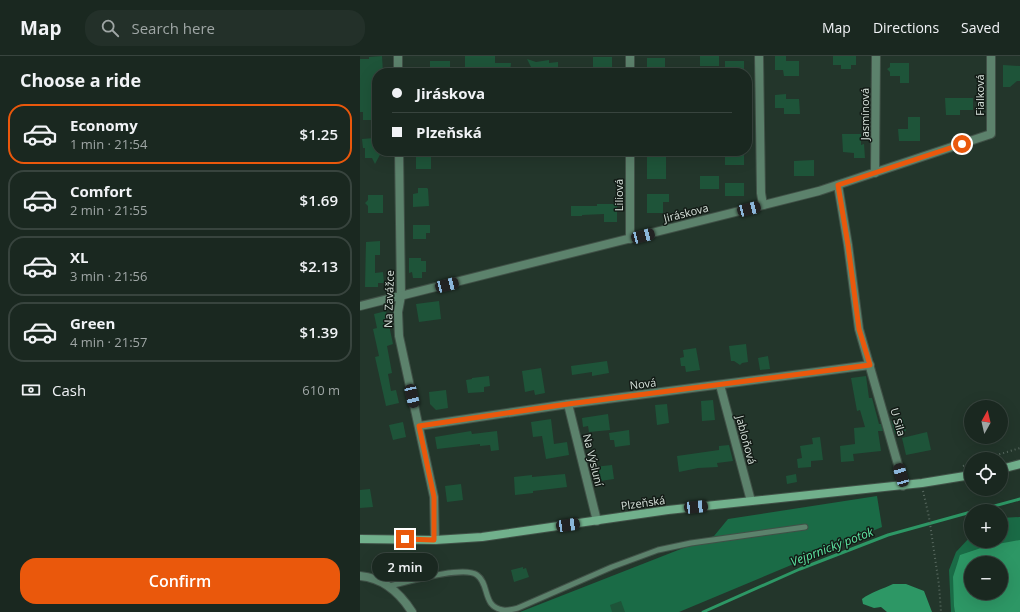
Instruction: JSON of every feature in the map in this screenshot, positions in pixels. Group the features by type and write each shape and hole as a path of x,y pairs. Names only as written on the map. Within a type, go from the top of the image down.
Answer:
{"main road":[{"path":"1008,467 1020,464"},
{"name":"Plzeňská","path":"360,539 434,540 482,537 668,510 922,484 964,477"}],"street":[{"path":"398,56 398,68"},
{"path":"630,56 630,68"},
{"path":"759,56 760,192 763,205"},
{"name":"Jasmínová","path":"875,173 876,56"},
{"name":"Fialková","path":"991,56 991,134"},
{"name":"Jiráskova","path":"360,306 819,191 991,134"},
{"name":"Na Zavážce","path":"399,156 401,296 398,312 399,336 434,497 434,540"},
{"name":"Liliová","path":"630,156 630,239"},
{"name":"U Sila","path":"838,185 848,245 859,329 903,486"},
{"name":"Nová","path":"419,426 568,404 870,365"},
{"name":"Jabloňová","path":"720,385 751,501"},
{"name":"Na Výsluní","path":"568,404 596,521"},
{"path":"360,576 378,580 390,586 399,594 412,612"}],"lane":[{"path":"390,586 463,571 471,572 477,574 483,581 489,602 495,607 503,610 518,608 612,567 658,550 691,543 805,527"}],"path":[{"path":"1007,452 1020,448"},
{"path":"922,484 929,517 939,585 941,612"}],"shaded area":[{"path":"877,496 882,527 679,612 520,612 714,536 728,519"},
{"path":"1020,517 1020,612 951,612 949,570 956,552 964,543 964,548 1008,548 1008,518"},
{"path":"1020,540 1020,612 955,612 953,577 960,555 981,548 1008,548 1008,542"},
{"path":"893,584 906,584 924,591 932,612 887,612 881,607 874,608 863,604 862,599 873,592"}],"building":[{"path":"382,56 383,68 372,68 372,120 363,120 363,112 360,112 360,59 369,59 369,57"},
{"path":"465,56 495,56 495,63 511,63 510,68 465,68"},
{"path":"700,56 719,56 719,66 700,66"},
{"path":"775,56 786,56 786,61 799,61 799,76 784,76 783,70 775,70"},
{"path":"833,56 856,56 856,65 851,65 851,69 841,69 841,65 833,65"},
{"path":"593,57 612,57 612,68 593,68"},
{"path":"647,58 665,58 665,68 647,68"},
{"path":"527,59 536,62 549,60 549,63 558,62 558,68 532,68"},
{"path":"430,61 450,61 450,68 430,68"},
{"path":"725,61 744,61 744,68 725,68"},
{"path":"890,63 909,63 909,83 900,83 900,76 890,76 890,72 887,69 890,67"},
{"path":"1003,65 1020,66 1020,81 1017,81 1010,87 1003,87"},
{"path":"786,94 786,99 799,99 800,114 784,114 784,108 775,108 775,95"},
{"path":"945,98 973,98 973,110 960,110 960,115 946,115"},
{"path":"908,117 920,117 920,141 899,141 898,129 908,129"},
{"path":"842,134 861,134 861,145 864,144 865,158 854,158 854,153 843,152"},
{"path":"372,138 372,156 379,156 375,164 372,158 365,158 365,148 363,148 362,139"},
{"path":"416,156 431,156 431,169 416,169"},
{"path":"725,156 744,156 744,165 725,165"},
{"path":"647,157 666,157 666,179 647,179"},
{"path":"814,160 814,176 794,176 794,161"},
{"path":"700,176 719,176 719,189 700,189"},
{"path":"725,183 744,183 744,196 725,196"},
{"path":"418,188 428,189 429,206 413,207 413,194 418,193"},
{"path":"647,194 669,194 669,202 663,202 663,213 647,213"},
{"path":"368,195 383,195 383,213 368,213 368,206 365,203 368,200"},
{"path":"597,204 617,204 617,222 604,222 604,214 571,216 571,206 597,206"},
{"path":"413,225 430,225 430,233 426,233 426,239 413,239"},
{"path":"380,241 380,255 375,255 375,273 383,272 384,283 378,283 378,287 365,287 366,242"},
{"path":"409,258 421,258 421,261 426,261 426,272 422,272 422,278 413,278 412,272 409,273"},
{"path":"439,301 441,319 419,322 416,304"},
{"path":"386,311 393,344 387,346 392,373 388,374 391,391 396,390 399,403 386,406 375,357 379,356 373,329 377,328 374,314"},
{"path":"746,344 748,362 740,365 734,361 731,361 729,346"},
{"path":"696,348 700,370 686,372 685,366 681,366 680,358 684,357 683,350"},
{"path":"768,356 770,369 760,370 758,358"},
{"path":"607,361 609,373 592,376 592,372 572,375 571,366"},
{"path":"541,368 545,393 535,395 534,390 525,392 522,371"},
{"path":"489,376 490,386 484,387 484,392 468,393 466,380"},
{"path":"866,376 869,398 872,398 879,424 881,424 883,431 878,431 881,451 853,454 854,461 841,462 840,446 855,444 854,428 865,427 860,410 857,411 851,378"},
{"path":"446,390 448,408 436,410 430,404 429,392"},
{"path":"713,400 715,420 702,421 701,401"},
{"path":"667,404 669,423 657,425 655,405"},
{"path":"608,414 610,430 589,432 588,426 583,427 582,418"},
{"path":"903,418 906,431 895,434 891,421"},
{"path":"551,419 554,444 567,442 569,455 546,459 542,436 533,437 531,422"},
{"path":"403,422 406,437 393,440 389,425"},
{"path":"629,430 630,445 615,447 614,440 610,440 609,433"},
{"path":"471,431 472,434 497,431 499,450 491,451 490,445 480,446 480,444 437,449 435,437"},
{"path":"927,432 931,450 906,455 902,438"},
{"path":"820,437 823,460 811,461 811,467 798,468 797,459 802,458 800,446 813,444 812,438"},
{"path":"729,445 733,461 717,463 718,467 698,468 679,472 677,456 719,450 719,446"},
{"path":"612,465 614,479 600,481 599,477 596,477 594,467"},
{"path":"565,474 567,487 533,491 533,493 515,495 514,477"},
{"path":"796,474 797,482 787,484 786,476"},
{"path":"461,484 463,500 447,502 445,486"},
{"path":"370,489 373,507 360,508 360,490"},
{"path":"523,567 523,569 526,568 529,577 514,582 511,570"},
{"path":"621,601 625,612 612,612 610,605"}],"waterway":[{"name":"Vejprnický potok","path":"1002,504 1020,499"},
{"name":"Vejprnický potok","path":"703,612 800,569 888,535 964,514"}],"route":[{"path":"405,539 434,540 434,497 419,426 568,404 870,365 859,329 848,245 838,185 962,144"}]}
